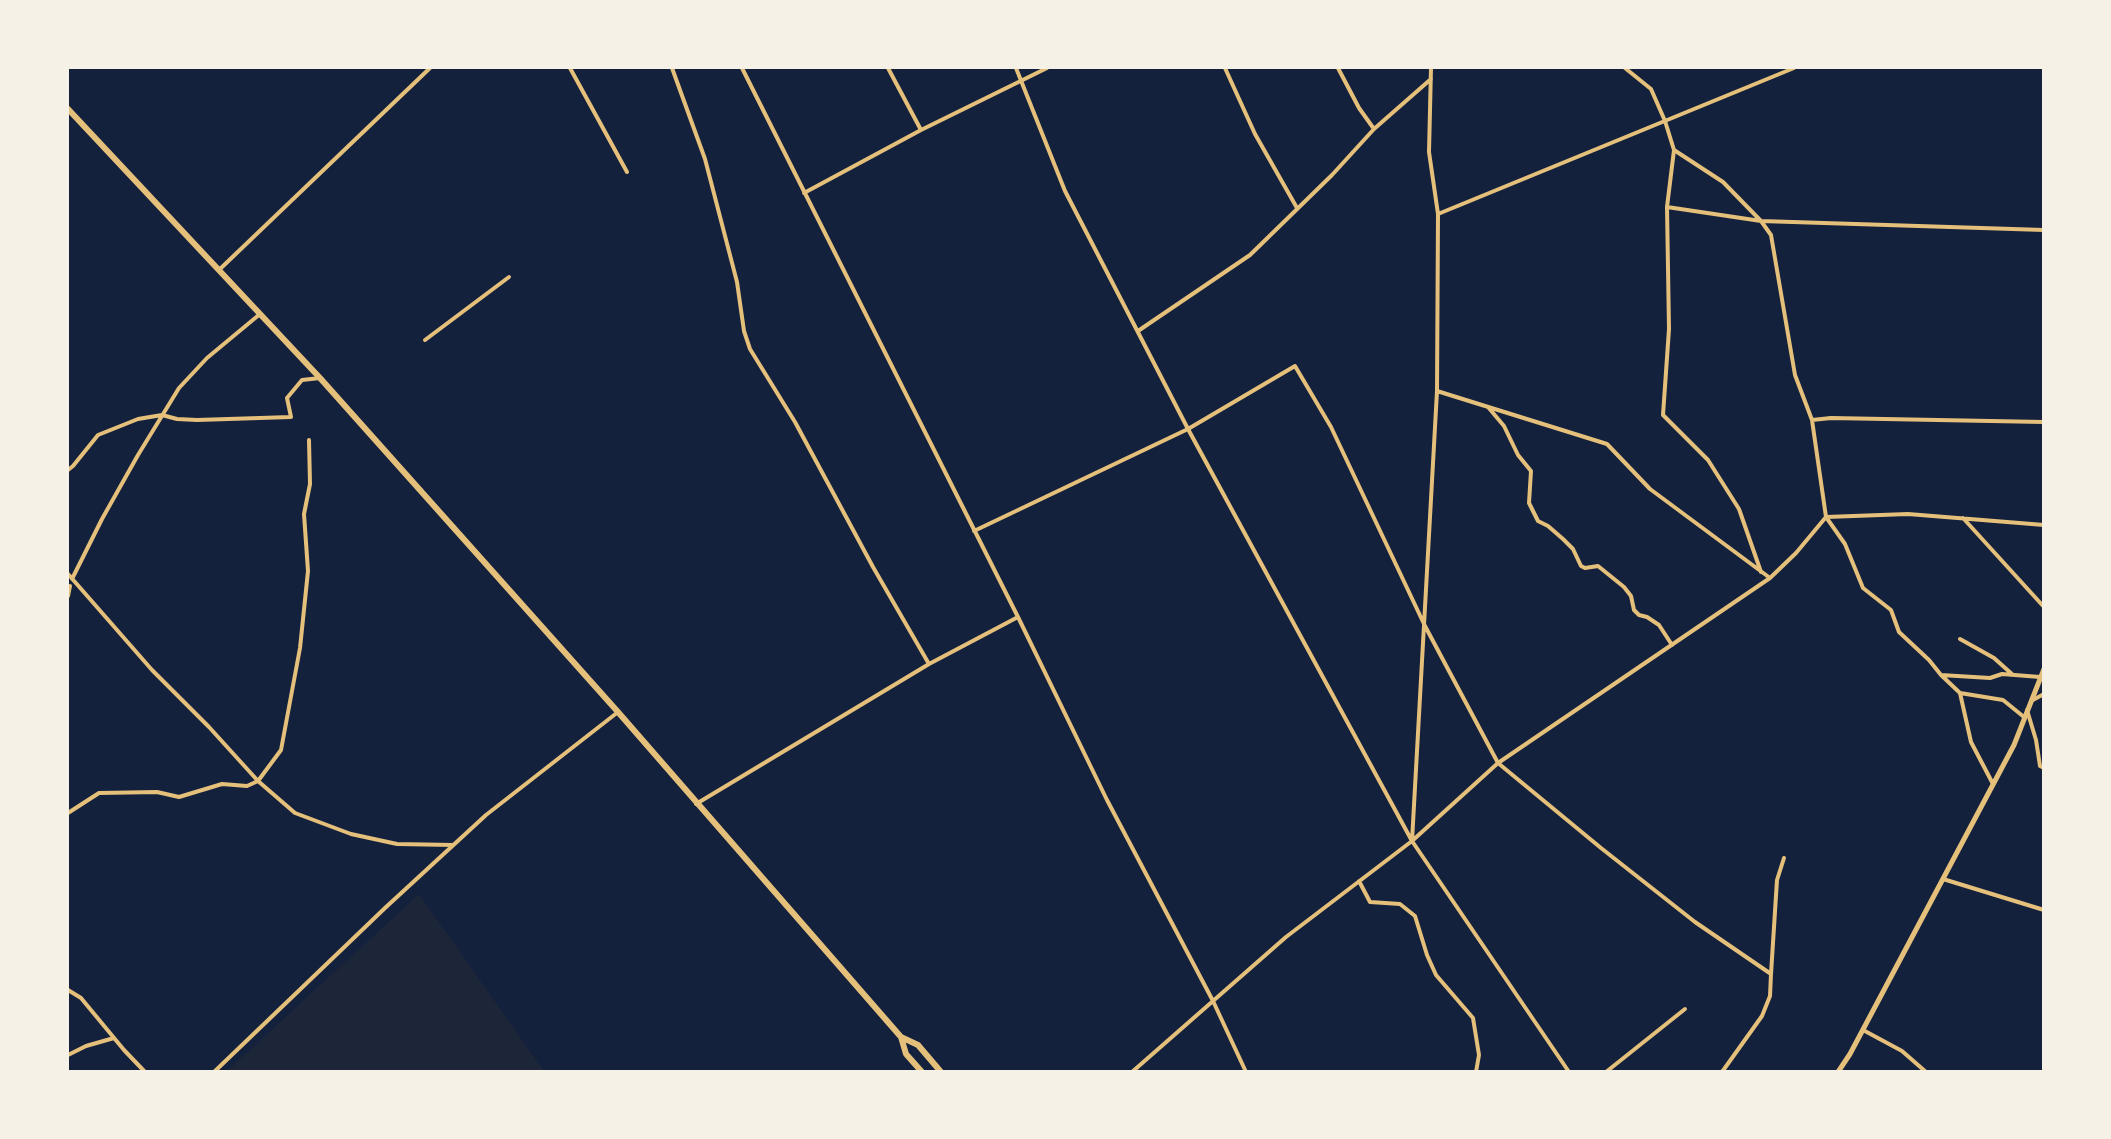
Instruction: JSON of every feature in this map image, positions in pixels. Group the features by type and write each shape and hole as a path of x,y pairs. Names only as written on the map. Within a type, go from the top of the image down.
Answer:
{"highway":[{"path":"68,109 220,269 320,378 618,712 901,1038 906,1054 922,1072"},
{"path":"901,1038 918,1045 941,1072"}],"street":[{"path":"220,269 430,68"},
{"path":"570,68 627,172"},
{"path":"672,68 705,159 737,282 744,331 750,349 795,422 873,567 929,664"},
{"path":"742,68 1018,616 1107,800 1213,1001 1246,1072"},
{"path":"888,68 921,130"},
{"path":"1016,68 1022,78 1065,191 1188,429 1412,841 1568,1072"},
{"path":"804,193 1022,78 1047,68"},
{"path":"1225,68 1255,134 1297,208"},
{"path":"1338,68 1359,108 1374,129"},
{"path":"1412,841 1437,391 1438,214 1430,152 1431,68"},
{"path":"1625,68 1651,89 1665,120 1674,150 1667,206 1669,329 1663,415 1708,460 1739,509 1761,572"},
{"path":"1438,214 1794,68"},
{"path":"1138,331 1250,255 1332,174 1374,129 1431,79"},
{"path":"1674,150 1723,182 1761,220 1771,235 1795,375 1812,420 1826,517 1846,544 1863,588 1891,610 1899,632 1960,693 1971,742 1993,784"},
{"path":"1667,206 1761,220 2044,230"},
{"path":"425,340 509,277"},
{"path":"72,579 106,511 179,388 207,358 260,314"},
{"path":"974,531 1188,429 1296,366 1330,427 1425,626 1498,763 1694,922 1771,974"},
{"path":"68,470 98,435 138,418 162,415 177,419 197,420 291,417 287,398 302,380 320,378"},
{"path":"1437,391 1607,444 1650,488 1770,578"},
{"path":"1488,406 1504,426 1518,455 1531,471 1529,503 1538,521 1548,526 1573,549 1581,566 1585,568 1598,566 1624,587 1631,596 1634,610 1639,615 1660,625 1672,645"},
{"path":"1812,420 1831,418 2044,422"},
{"path":"68,813 99,793 157,792 179,797 222,784 247,786 258,781 281,750 300,648 308,571 304,514 310,484 308,440"},
{"path":"1132,1072 1286,936 1412,841 1498,763 1770,578 1796,553 1826,517 1908,514 2044,525"},
{"path":"1964,518 2044,607"},
{"path":"68,574 152,670 210,726 258,781 295,813 351,834 397,844 453,845"},
{"path":"68,596 69,586 77,584"},
{"path":"696,804 929,664 1018,616"},
{"path":"1960,639 1994,658 2013,674"},
{"path":"1838,1072 1863,1030 2014,744 2044,669"},
{"path":"1941,675 1990,678 2002,674 2013,674 2040,677"},
{"path":"1960,693 2003,700 2024,717"},
{"path":"2031,701 2044,694"},
{"path":"2027,710 2036,740 2040,766 2044,768"},
{"path":"214,1072 486,815 618,712"},
{"path":"1722,1072 1762,1016 1770,996 1777,880 1784,858"},
{"path":"1943,879 2044,910"},
{"path":"1359,881 1370,902 1400,904 1415,916 1427,955 1436,975 1473,1018 1479,1055 1476,1072"},
{"path":"68,990 80,998 145,1072"},
{"path":"1606,1072 1685,1009"},
{"path":"1863,1030 1902,1051 1926,1072"},
{"path":"68,1055 86,1046 114,1038"}],"shaded area":[{"path":"419,894 544,1071 227,1071"}]}
